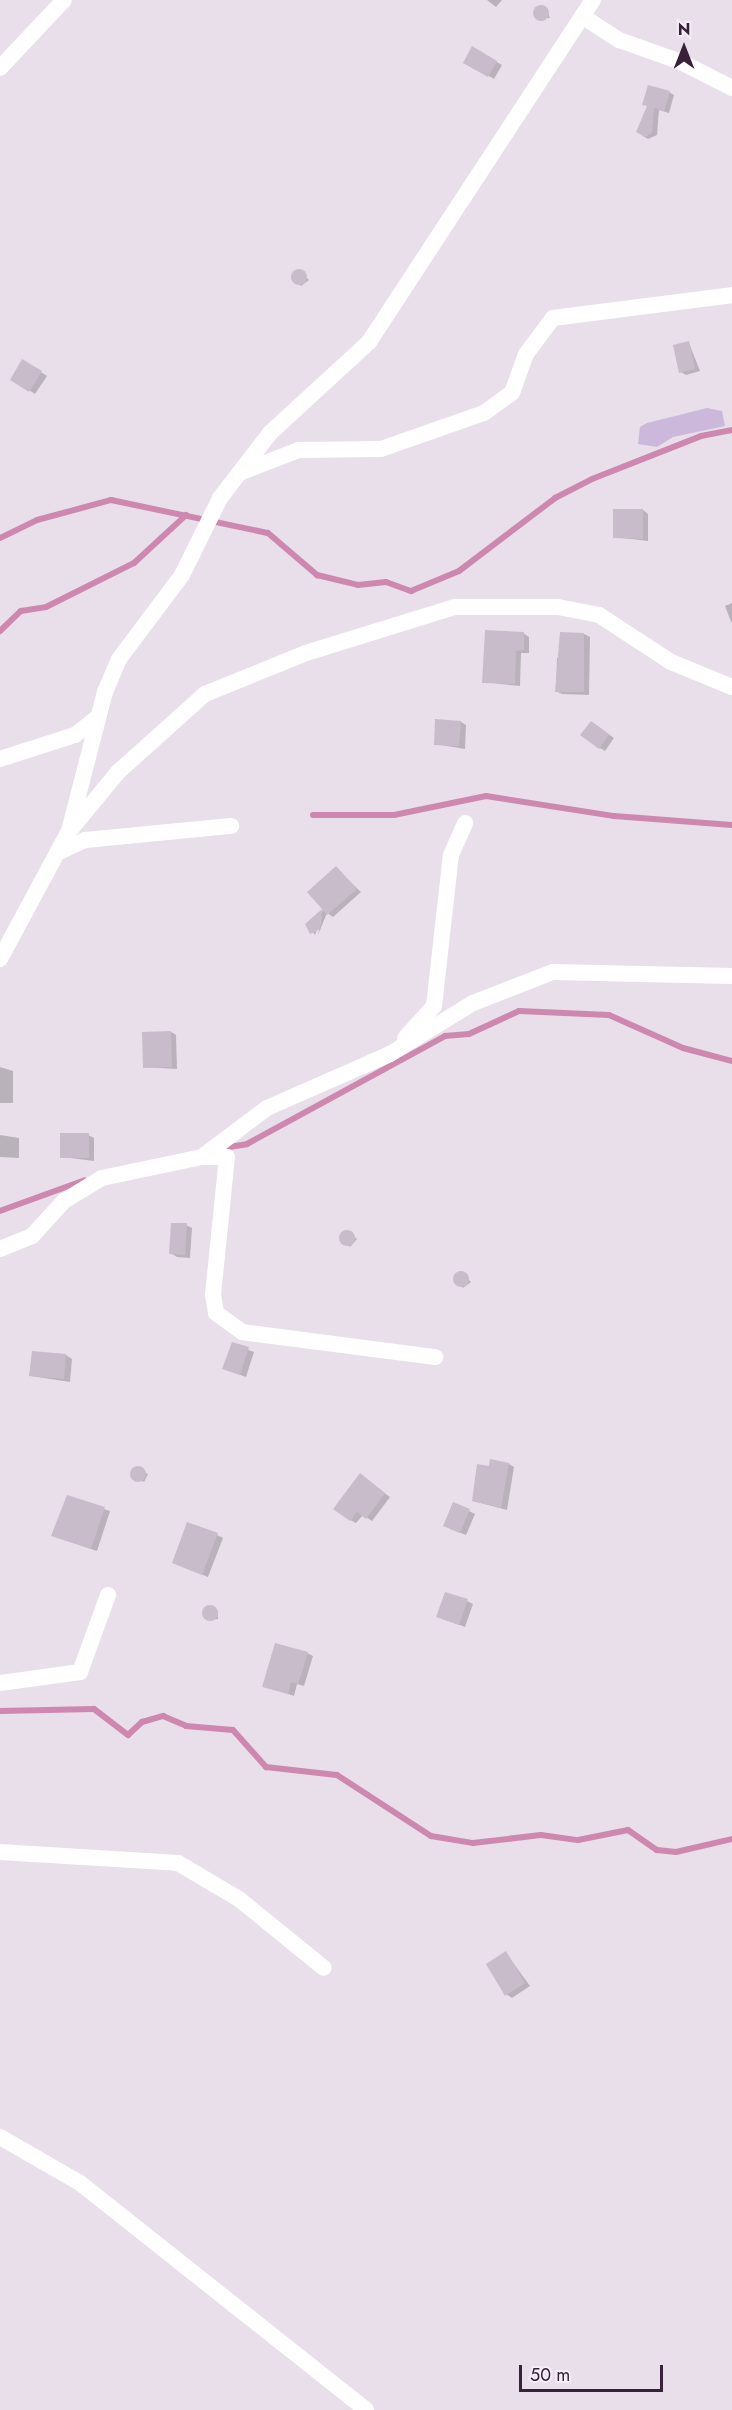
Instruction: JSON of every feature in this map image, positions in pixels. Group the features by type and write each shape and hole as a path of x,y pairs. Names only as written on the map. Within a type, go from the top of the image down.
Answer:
{"street":[{"path":"0,68 64,0"},
{"path":"69,831 98,717 119,659 182,575 220,498 270,433 369,342 593,0"},
{"path":"582,16 619,40 681,62 732,88"},
{"path":"239,474 299,450 381,449 484,413 512,393 526,354 553,318 697,295 732,295"},
{"path":"0,959 69,831 118,772 205,694 296,657 454,607 558,607 599,615 671,662 732,687"},
{"path":"0,759 75,735 98,717"},
{"path":"390,1054 434,1006 451,855 465,823"},
{"path":"58,852 85,840 231,826"},
{"path":"202,1157 267,1108 390,1054 473,1003 553,972 732,976"},
{"path":"0,1249 32,1236 64,1201 102,1178 202,1157 227,1157 231,1166 213,1294 216,1313 226,1323 242,1332 435,1358"},
{"path":"0,1683 80,1672 108,1595"},
{"path":"0,1852 178,1863 239,1899 324,1968"},
{"path":"0,2137 89,2190 366,2410"}],"shaded area":[{"path":"707,408 722,411 725,426 673,437 657,447 638,444 640,427 647,423"}],"building":[{"path":"541,5 547,7 549,13 547,19 541,21 535,19 533,13 535,7"},
{"path":"472,46 497,61 488,77 463,63"},
{"path":"648,85 670,91 664,111 654,108 652,133 645,137 636,132 647,106 642,105"},
{"path":"299,269 305,271 307,277 305,283 299,285 293,283 291,277 293,271"},
{"path":"689,341 695,369 679,373 673,345"},
{"path":"22,359 42,371 29,392 10,380"},
{"path":"613,509 643,509 643,539 613,538"},
{"path":"485,630 524,632 524,650 516,651 515,684 482,683"},
{"path":"560,632 584,633 584,692 555,692"},
{"path":"435,719 461,721 459,746 434,745"},
{"path":"591,721 609,734 599,749 580,735"},
{"path":"336,866 357,889 327,915 307,892"},
{"path":"322,909 320,929 310,934 305,924"},
{"path":"171,1031 172,1067 143,1068 142,1032"},
{"path":"60,1133 89,1133 89,1158 60,1158"},
{"path":"171,1223 187,1223 185,1255 169,1254"},
{"path":"347,1230 353,1232 355,1238 353,1244 347,1246 341,1244 339,1238 341,1232"},
{"path":"461,1271 467,1273 469,1279 467,1285 461,1287 455,1285 453,1279 455,1273"},
{"path":"232,1342 249,1347 240,1375 222,1369"},
{"path":"32,1351 66,1354 64,1379 29,1376"},
{"path":"490,1459 509,1463 501,1508 472,1501 477,1464 489,1466"},
{"path":"138,1466 144,1468 146,1474 144,1480 138,1482 132,1480 130,1474 132,1468"},
{"path":"360,1473 385,1493 366,1519 357,1512 350,1521 333,1509"},
{"path":"67,1495 105,1507 91,1549 51,1536"},
{"path":"453,1502 470,1509 460,1533 443,1526"},
{"path":"187,1522 218,1533 202,1575 172,1563"},
{"path":"445,1592 468,1599 459,1625 436,1617"},
{"path":"210,1605 216,1607 218,1613 216,1619 210,1621 204,1619 202,1613 204,1607"},
{"path":"275,1643 308,1652 298,1684 291,1682 288,1694 262,1687"},
{"path":"506,1951 525,1983 505,1996 486,1964"}],"waterway":[{"path":"0,538 37,520 111,500 268,533 317,575 358,585 386,582 411,591 459,571 555,498 592,479 701,436 732,430"},
{"path":"0,631 21,611 46,607 134,563 186,515"},
{"path":"313,815 394,815 486,796 614,816 732,825"},
{"path":"223,1148 247,1144 445,1036 469,1034 519,1011 609,1015 683,1048 732,1061"},
{"path":"0,1211 85,1180"},
{"path":"0,1711 94,1709 128,1735 142,1722 163,1716 186,1726 233,1730 266,1767 337,1775 431,1836 473,1843 541,1835 578,1840 628,1830 657,1850 676,1852 732,1839"}]}
